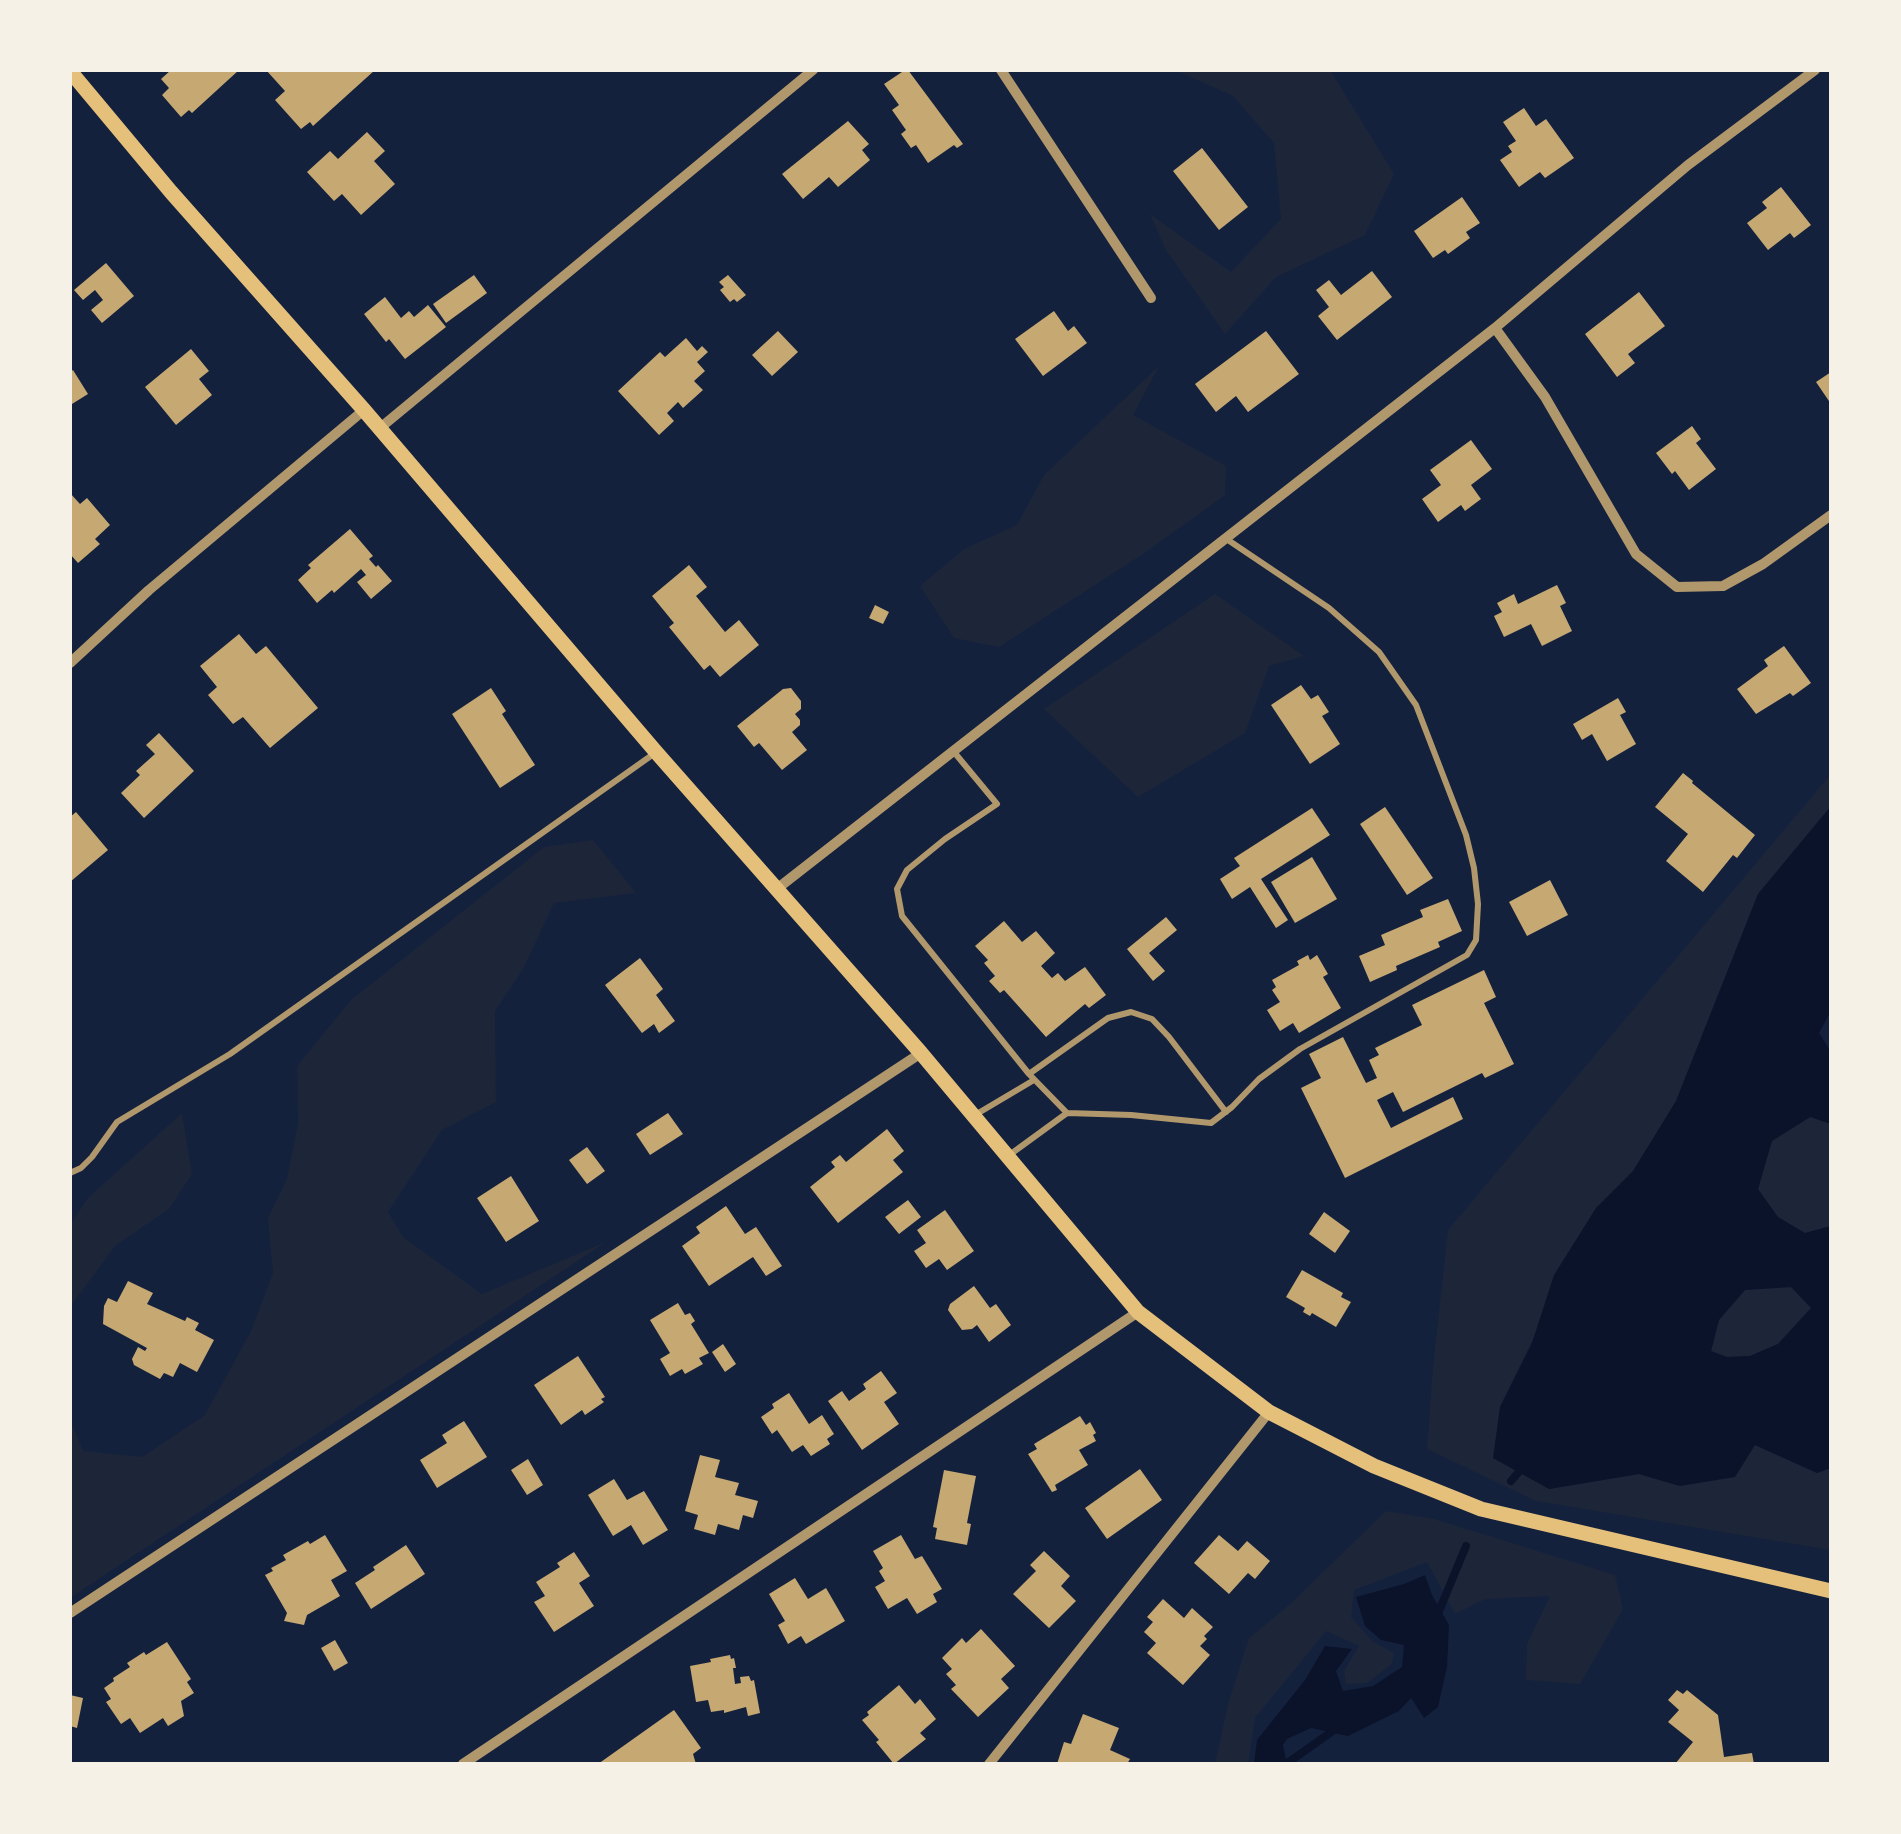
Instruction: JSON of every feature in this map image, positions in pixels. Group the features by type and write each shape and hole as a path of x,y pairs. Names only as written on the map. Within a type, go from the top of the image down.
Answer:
{"main road":[{"path":"70,71 920,1053 1138,1312 1269,1412 1374,1466 1481,1509 1831,1591"}],"street":[{"path":"380,428 813,70"},
{"path":"1001,70 1151,298"},
{"path":"778,888 1495,328 1688,164 1815,70"},
{"path":"1495,328 1545,397 1636,554 1677,587 1724,586 1831,516"},
{"path":"70,663 150,590 364,410"},
{"path":"70,1613 920,1053"},
{"path":"463,1764 1138,1312"},
{"path":"989,1764 1269,1412"}],"lane":[{"path":"1007,1156 1067,1113 1212,1123 1259,1079 1300,1049 1467,955 1476,940 1478,904 1466,835 1416,705 1379,652 1329,608 1225,538"},
{"path":"953,751 997,804 944,839 907,870 896,889 902,916 1032,1077 1067,1113"},
{"path":"70,1172 92,1158 117,1122 230,1054 656,752"},
{"path":"974,1116 1108,1018 1131,1012 1152,1019 1169,1036 1226,1112"}],"shaded area":[{"path":"1175,70 1330,70 1394,174 1365,235 1276,277 1225,334 1166,250 1150,214 1231,272 1281,219 1274,143 1233,96"},
{"path":"1159,366 1133,415 1226,466 1225,495 1143,554 999,647 954,638 920,586 964,549 1017,525 1044,475"},
{"path":"1215,594 1304,656 1269,666 1245,733 1138,797 1044,709"},
{"path":"1831,774 1831,806 1758,894 1676,1101 1633,1171 1596,1208 1500,1407 1549,1489 1639,1474 1680,1486 1755,1445 1817,1473 1831,1468 1831,1550 1536,1501 1427,1449 1448,1230"},
{"path":"1831,806 1831,1011 1819,1033 1831,1052 1831,1124 1810,1117 1772,1141 1758,1189 1778,1217 1805,1233 1831,1226 1831,1468 1817,1473 1755,1445 1735,1477 1680,1486 1639,1474 1549,1489 1493,1458 1500,1407 1532,1343 1554,1275 1596,1208 1633,1171 1676,1101 1758,894","holes":["1791,1287 1811,1308 1778,1344 1750,1356 1727,1357 1711,1351 1719,1320 1745,1290"]},
{"path":"593,840 636,893 554,903 523,969 495,1011 496,1102 442,1130 388,1212 403,1237 482,1294 606,1242 70,1598 70,1419 83,1451 142,1457 205,1415 251,1331 273,1273 268,1218 287,1179 298,1123 297,1066 351,1000 544,847"},
{"path":"182,1113 192,1174 169,1209 115,1246 70,1307 70,1225 88,1198"},
{"path":"1811,1117 1831,1124 1831,1226 1805,1233 1778,1218 1758,1189 1771,1141"},
{"path":"1792,1287 1812,1307 1778,1344 1750,1356 1727,1357 1711,1351 1719,1320 1745,1290"},
{"path":"1386,1511 1434,1519 1615,1575 1623,1609 1580,1684 1526,1680 1527,1644 1550,1596 1485,1599 1455,1614 1427,1562 1354,1590 1351,1617 1372,1641 1394,1653 1392,1664 1367,1683 1346,1684 1344,1671 1359,1646 1326,1631 1255,1718 1248,1764 1214,1764 1249,1638"},
{"path":"1425,1575 1449,1625 1447,1667 1438,1707 1424,1718 1411,1698 1399,1711 1348,1736 1311,1728 1287,1739 1283,1745 1287,1764 1254,1764 1257,1740 1305,1680 1325,1646 1352,1649 1336,1671 1343,1691 1373,1686 1402,1667 1404,1645 1381,1640 1365,1626 1356,1597"}],"building":[{"path":"171,70 239,70 192,113 189,110 181,117 162,95 169,88 161,79"},
{"path":"266,70 375,70 313,126 310,122 301,129 275,100 285,91"},
{"path":"905,70 963,144 957,148 954,145 928,163 916,145 911,148 901,134 906,130 892,110 899,105 884,84"},
{"path":"1524,108 1536,126 1546,119 1574,158 1545,178 1540,172 1519,187 1500,160 1512,152 1508,146 1516,141 1503,122"},
{"path":"848,121 869,144 862,150 870,160 838,187 829,177 803,199 782,174"},
{"path":"367,132 385,151 374,161 395,184 361,215 342,194 334,201 307,172 330,151 338,159"},
{"path":"1202,148 1248,207 1219,230 1173,171"},
{"path":"1781,187 1811,225 1794,238 1790,233 1768,250 1747,223 1767,208 1762,202"},
{"path":"1462,197 1480,223 1466,232 1470,238 1448,254 1445,250 1433,258 1414,231"},
{"path":"106,263 134,296 102,323 91,310 103,300 95,290 83,300 74,290"},
{"path":"1372,271 1392,297 1337,340 1318,316 1329,307 1316,290 1329,280 1341,295"},
{"path":"474,275 487,293 446,323 433,304"},
{"path":"728,275 746,295 737,302 730,302 720,290 724,287 719,282"},
{"path":"1639,292 1665,326 1628,354 1635,363 1617,377 1585,334"},
{"path":"385,297 401,318 409,311 414,317 428,305 446,327 405,359 364,314"},
{"path":"1054,311 1068,331 1074,326 1087,343 1043,376 1015,339"},
{"path":"778,331 798,352 772,376 752,355"},
{"path":"1266,331 1299,374 1248,412 1236,396 1216,412 1195,384"},
{"path":"686,338 697,351 702,346 708,352 697,362 705,371 694,381 703,390 683,408 678,402 667,413 674,421 659,435 618,391 660,352 665,357"},
{"path":"191,349 209,371 199,379 212,395 176,425 145,387"},
{"path":"73,370 88,394 72,404 70,372"},
{"path":"1831,372 1831,404 1816,382"},
{"path":"1692,426 1701,439 1696,443 1716,469 1689,490 1656,453"},
{"path":"1471,440 1492,469 1471,485 1481,499 1465,511 1461,505 1438,522 1422,499 1441,485 1430,470"},
{"path":"70,493 80,504 87,498 110,525 95,539 100,544 78,563 70,554"},
{"path":"350,529 373,556 369,559 392,581 371,599 357,582 366,575 361,569 317,603 298,580 311,568 308,565"},
{"path":"689,565 707,587 696,596 725,632 739,620 759,645 720,677 710,665 704,670 669,627 674,623 652,596"},
{"path":"1557,585 1566,603 1560,606 1572,631 1542,646 1531,624 1504,637 1494,616 1502,612 1497,603 1514,594 1518,604"},
{"path":"875,605 889,612 883,624 869,618"},
{"path":"239,634 256,654 266,646 318,708 270,748 243,717 233,724 208,695 217,687 200,666"},
{"path":"1784,646 1811,683 1756,714 1737,689 1768,666 1764,660"},
{"path":"1301,685 1311,699 1318,695 1329,712 1322,716 1340,744 1310,764 1271,705"},
{"path":"491,688 506,711 502,714 535,765 500,788 452,714"},
{"path":"791,688 801,701 801,709 795,714 800,725 792,732 807,750 782,770 759,743 754,747 737,726 783,689"},
{"path":"1618,698 1626,712 1620,715 1636,744 1607,761 1592,734 1582,740 1573,724"},
{"path":"159,733 194,771 144,818 121,793 140,775 136,771 155,754 146,745"},
{"path":"1683,773 1755,835 1703,892 1666,861 1688,834 1655,807"},
{"path":"1385,807 1433,878 1407,895 1360,824"},
{"path":"1312,808 1330,835 1261,879 1288,920 1276,928 1250,887 1232,899 1220,879 1240,866 1234,858"},
{"path":"76,812 108,850 70,882 70,817"},
{"path":"1312,857 1337,899 1295,923 1271,882"},
{"path":"1550,880 1568,915 1527,936 1509,902"},
{"path":"1448,899 1462,931 1438,942 1440,947 1370,982 1359,956 1385,945 1381,935 1423,917 1420,910"},
{"path":"1166,917 1177,930 1149,953 1165,971 1153,981 1127,949"},
{"path":"1004,921 1022,942 1036,931 1055,953 1041,966 1052,978 1058,973 1065,981 1085,967 1106,995 1089,1008 1085,1004 1046,1037 1004,990 1000,993 989,981 995,976 984,963 988,960 975,946"},
{"path":"1308,955 1310,960 1317,955 1328,974 1323,977 1341,1008 1299,1033 1293,1023 1280,1031 1267,1010 1280,1002 1272,990 1276,987 1272,980 1299,965 1297,961"},
{"path":"640,958 663,989 656,995 675,1021 659,1033 654,1024 642,1033 605,985"},
{"path":"1484,970 1496,997 1484,1003 1514,1064 1485,1078 1482,1073 1403,1112 1393,1092 1377,1100 1391,1128 1453,1097 1463,1119 1345,1178 1301,1088 1321,1078 1309,1054 1343,1037 1366,1083 1377,1078 1369,1060 1379,1055 1375,1048 1422,1025 1412,1005"},
{"path":"668,1113 683,1134 650,1155 636,1134"},
{"path":"887,1129 904,1151 893,1160 903,1172 838,1223 810,1187 835,1167 831,1162 840,1155 846,1162"},
{"path":"587,1147 605,1171 587,1184 569,1160"},
{"path":"511,1176 539,1221 506,1242 477,1198"},
{"path":"908,1200 921,1217 899,1234 885,1217"},
{"path":"726,1206 745,1234 756,1227 782,1266 766,1276 753,1257 709,1286 682,1246 700,1233 696,1227"},
{"path":"945,1210 974,1251 947,1270 939,1259 926,1268 914,1251 926,1243 917,1230"},
{"path":"1324,1212 1350,1231 1335,1253 1309,1234"},
{"path":"1302,1270 1343,1293 1341,1297 1351,1302 1336,1327 1303,1312 1305,1308 1286,1297"},
{"path":"128,1281 153,1293 147,1304 199,1323 195,1330 214,1340 197,1372 180,1363 173,1377 164,1373 160,1379 134,1365 132,1359 138,1347 145,1351 147,1348 103,1324 108,1298 117,1302"},
{"path":"974,1286 990,1308 996,1304 1011,1325 989,1342 977,1325 962,1330 948,1310 950,1304"},
{"path":"678,1303 685,1315 690,1313 695,1321 691,1324 709,1353 699,1358 703,1364 685,1374 682,1369 670,1376 660,1359 670,1353 650,1320"},
{"path":"723,1344 736,1364 725,1372 712,1352"},
{"path":"578,1356 605,1397 601,1399 604,1402 585,1415 582,1410 561,1425 534,1385"},
{"path":"881,1371 897,1393 884,1402 899,1424 862,1450 828,1401 842,1391 849,1401"},
{"path":"789,1393 809,1424 822,1415 834,1434 827,1439 830,1444 811,1456 803,1445 792,1452 777,1430 772,1434 761,1417"},
{"path":"1080,1416 1086,1425 1090,1422 1096,1433 1096,1441 1079,1450 1088,1465 1055,1485 1057,1490 1052,1492 1028,1454 1037,1449 1034,1444"},
{"path":"464,1421 487,1457 437,1488 420,1460 447,1443 442,1435"},
{"path":"700,1455 720,1460 715,1477 739,1483 735,1495 758,1501 753,1518 743,1515 739,1530 718,1524 715,1535 694,1529 698,1515 685,1511"},
{"path":"528,1459 543,1485 527,1495 511,1470"},
{"path":"1140,1469 1162,1500 1107,1539 1085,1508"},
{"path":"944,1470 976,1476 967,1545 935,1539 937,1528 933,1527"},
{"path":"614,1479 627,1500 644,1491 668,1530 643,1545 631,1525 613,1536 588,1495"},
{"path":"325,1535 347,1571 331,1580 340,1596 307,1615 304,1625 284,1621 287,1613 265,1575 286,1560 283,1555"},
{"path":"901,1535 915,1559 922,1556 942,1589 933,1594 937,1602 917,1614 907,1598 888,1609 875,1587 885,1581 873,1551"},
{"path":"1219,1535 1238,1551 1247,1541 1270,1561 1255,1579 1248,1573 1229,1594 1194,1563"},
{"path":"406,1545 425,1574 371,1609 355,1583"},
{"path":"1044,1551 1070,1576 1061,1586 1076,1601 1049,1628 1013,1594 1036,1571 1030,1565"},
{"path":"574,1552 590,1576 579,1583 594,1606 554,1632 534,1602 545,1596 536,1582 560,1567 557,1563"},
{"path":"795,1578 808,1599 826,1588 845,1621 806,1644 801,1636 788,1644 778,1625 785,1621 769,1594"},
{"path":"1163,1599 1184,1618 1192,1608 1213,1627 1200,1646 1210,1655 1183,1685 1147,1653 1156,1643 1144,1632 1153,1622 1147,1617"},
{"path":"981,1629 1015,1666 1001,1679 1009,1688 978,1717 951,1689 956,1685 946,1674 952,1669 942,1658 962,1638 966,1643"},
{"path":"335,1640 348,1663 334,1671 321,1648"},
{"path":"167,1642 191,1679 187,1682 194,1693 181,1701 184,1716 168,1726 163,1718 140,1733 130,1718 121,1724 106,1702 111,1699 104,1688 130,1667 127,1663"},
{"path":"730,1655 736,1668 735,1684 741,1683 740,1677 754,1680 760,1713 748,1716 746,1707 711,1712 708,1700 696,1702 690,1666"},
{"path":"899,1685 915,1704 920,1699 936,1719 920,1733 926,1739 894,1764 862,1720"},
{"path":"1677,1690 1683,1694 1687,1690 1718,1715 1724,1757 1752,1753 1754,1764 1675,1764 1693,1742 1668,1722 1679,1710 1668,1700"},
{"path":"70,1695 83,1698 77,1728 70,1726"},
{"path":"674,1710 701,1748 693,1754 696,1764 598,1764"},
{"path":"1083,1714 1119,1728 1110,1750 1130,1759 1127,1764 1057,1764 1064,1742 1071,1744"}],"waterway":[{"path":"1511,1481 1523,1467"},
{"path":"1437,1616 1466,1546"},
{"path":"1286,1764 1337,1728"}]}
